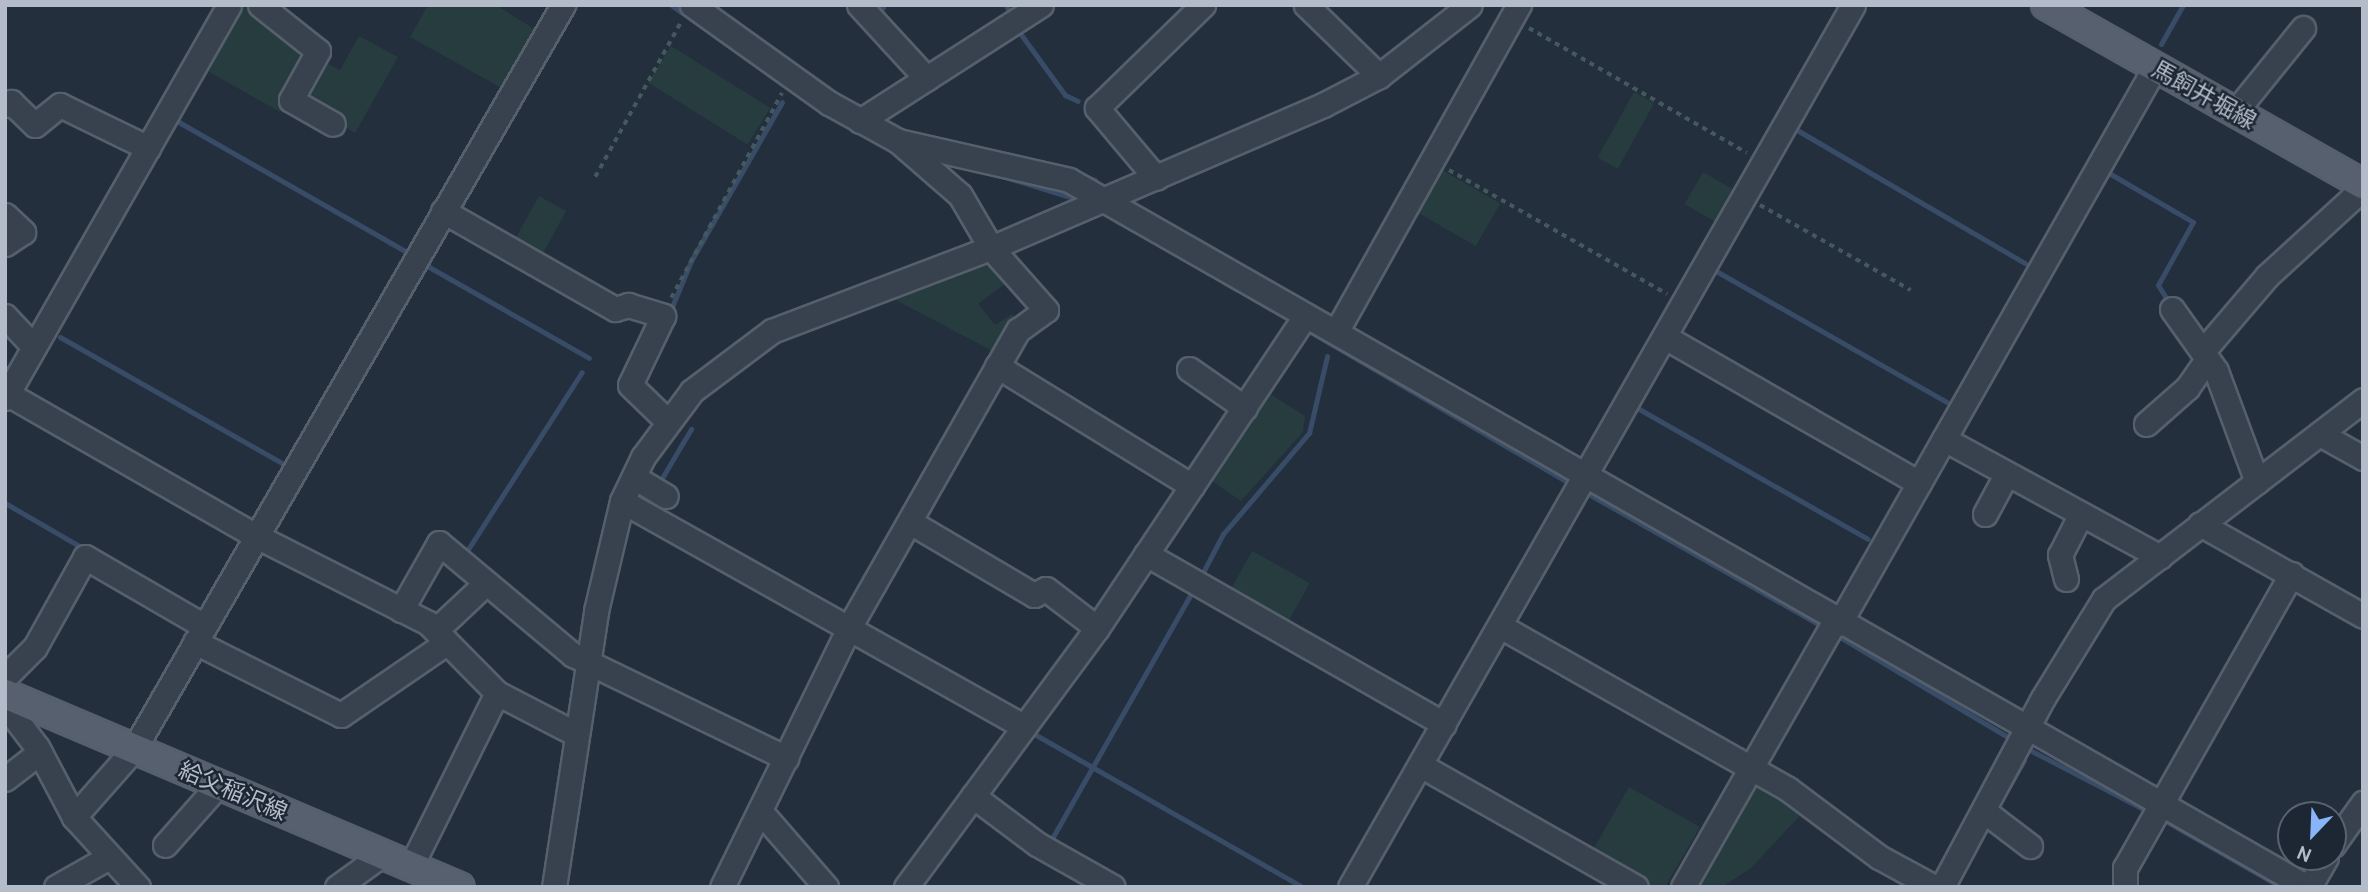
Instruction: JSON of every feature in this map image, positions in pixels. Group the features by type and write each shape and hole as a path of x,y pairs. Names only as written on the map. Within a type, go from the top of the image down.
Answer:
{"main road":[{"name":"馬飼井堀線","path":"2046,5 2363,186"},
{"name":"給父稲沢線","path":"5,694 460,887"}],"street":[{"path":"229,5 6,396 256,536 401,610 441,636 497,693 576,734"},
{"path":"260,5 318,51 290,100 333,124"},
{"path":"74,817 134,748 563,5"},
{"path":"692,5 792,77 860,121 898,141 960,195 991,248 1046,310 1018,330 849,628 722,887"},
{"path":"859,5 928,79"},
{"path":"860,121 1041,5"},
{"path":"1156,178 1097,108 1203,5"},
{"path":"1306,5 1379,76"},
{"path":"554,887 588,662 622,501 666,420 692,391 772,331 991,248 1104,201 1379,76 1470,5"},
{"path":"1350,887 1853,5"},
{"path":"1336,332 1515,11"},
{"path":"2235,112 2303,28"},
{"path":"1683,887 1944,439 2155,67"},
{"path":"5,105 11,102 35,125 60,105 148,148"},
{"path":"898,141 1069,180 1306,314 2028,733 2308,887 2318,871"},
{"path":"2146,424 2187,388 2205,355 2267,276 2363,186"},
{"path":"443,211 615,309 628,306 663,316 630,384 666,420"},
{"path":"5,215 23,232 5,244"},
{"path":"2172,309 2205,355 2256,482"},
{"path":"906,887 1097,628 1306,314"},
{"path":"5,316 34,347"},
{"path":"1665,337 1919,482"},
{"path":"997,366 1192,486"},
{"path":"1189,369 1245,408"},
{"path":"1942,887 2104,600 2363,400"},
{"path":"2320,434 2363,458"},
{"path":"1944,439 2080,516 2160,556"},
{"path":"1985,514 2006,475"},
{"path":"634,477 666,496"},
{"path":"622,501 1024,727"},
{"path":"2066,579 2060,555 2080,516"},
{"path":"910,522 1034,595 1046,589 1097,628"},
{"path":"2200,524 2363,616"},
{"path":"401,610 439,543 485,584 588,662 786,758"},
{"path":"1146,554 1444,724"},
{"path":"5,677 35,647 85,557 199,634 341,715 441,636 485,584"},
{"path":"2125,887 2125,868 2291,574"},
{"path":"1500,626 1750,769 1934,887"},
{"path":"411,866 497,693"},
{"path":"5,705 40,752 74,817 138,887"},
{"path":"5,779 40,752"},
{"path":"1420,765 1636,887"},
{"path":"165,845 218,785"},
{"path":"973,796 1037,844 1113,887"},
{"path":"2347,825 2363,803"},
{"path":"760,811 826,887"},
{"path":"1984,811 2030,846"},
{"path":"337,887 383,854"},
{"path":"55,887 109,857"}],"path":[{"path":"595,177 692,5"},
{"path":"1515,11 1764,163"},
{"path":"663,316 687,259 792,77"},
{"path":"1432,160 1684,303"},
{"path":"1745,196 1911,290"}],"green space":[{"path":"243,5 273,18 313,56 280,112 206,70"},
{"path":"428,5 496,5 539,32 505,90 410,37"},
{"path":"359,36 398,57 355,133 295,98 318,59 340,70"},
{"path":"671,46 770,108 747,144 648,82"},
{"path":"1634,92 1654,103 1618,169 1598,158"},
{"path":"1437,167 1500,204 1476,246 1412,209"},
{"path":"1703,172 1734,190 1716,222 1684,204"},
{"path":"539,196 566,211 538,261 511,246"},
{"path":"988,262 1006,283 978,304 995,325 1012,314 1018,321 998,354 894,299"},
{"path":"1270,394 1305,416 1303,432 1241,501 1206,477"},
{"path":"1252,551 1310,583 1285,628 1227,596"},
{"path":"1753,776 1808,807 1750,869 1722,887 1690,887"},
{"path":"1629,787 1700,827 1665,887 1646,887 1590,855"}],"waterway":[{"path":"671,5 681,12"},
{"path":"882,9 884,5"},
{"path":"1006,5 1011,16"},
{"path":"2161,44 2183,5"},
{"path":"690,18 781,83"},
{"path":"1017,29 1065,95 1078,101"},
{"path":"669,314 691,261 782,102"},
{"path":"177,121 410,254"},
{"path":"1797,130 2025,263"},
{"path":"2102,169 2193,222 2158,285 2170,304"},
{"path":"1081,175 1095,180"},
{"path":"1002,176 1073,198"},
{"path":"1117,221 1137,232"},
{"path":"1161,245 1212,275"},
{"path":"422,263 589,358"},
{"path":"1716,271 1947,402"},
{"path":"1224,282 1238,290"},
{"path":"1252,298 1290,320"},
{"path":"1309,331 1566,481"},
{"path":"60,337 285,465"},
{"path":"1200,578 1223,534 1309,433 1327,356"},
{"path":"465,554 582,372"},
{"path":"1639,409 1868,539"},
{"path":"659,483 691,429"},
{"path":"1592,496 1818,624"},
{"path":"5,503 86,550"},
{"path":"1050,842 1194,589"},
{"path":"1835,634 2013,740"},
{"path":"1029,731 1302,887"},
{"path":"2028,749 2149,812"},
{"path":"2007,790 2024,760"},
{"path":"2164,820 2281,887"}]}
